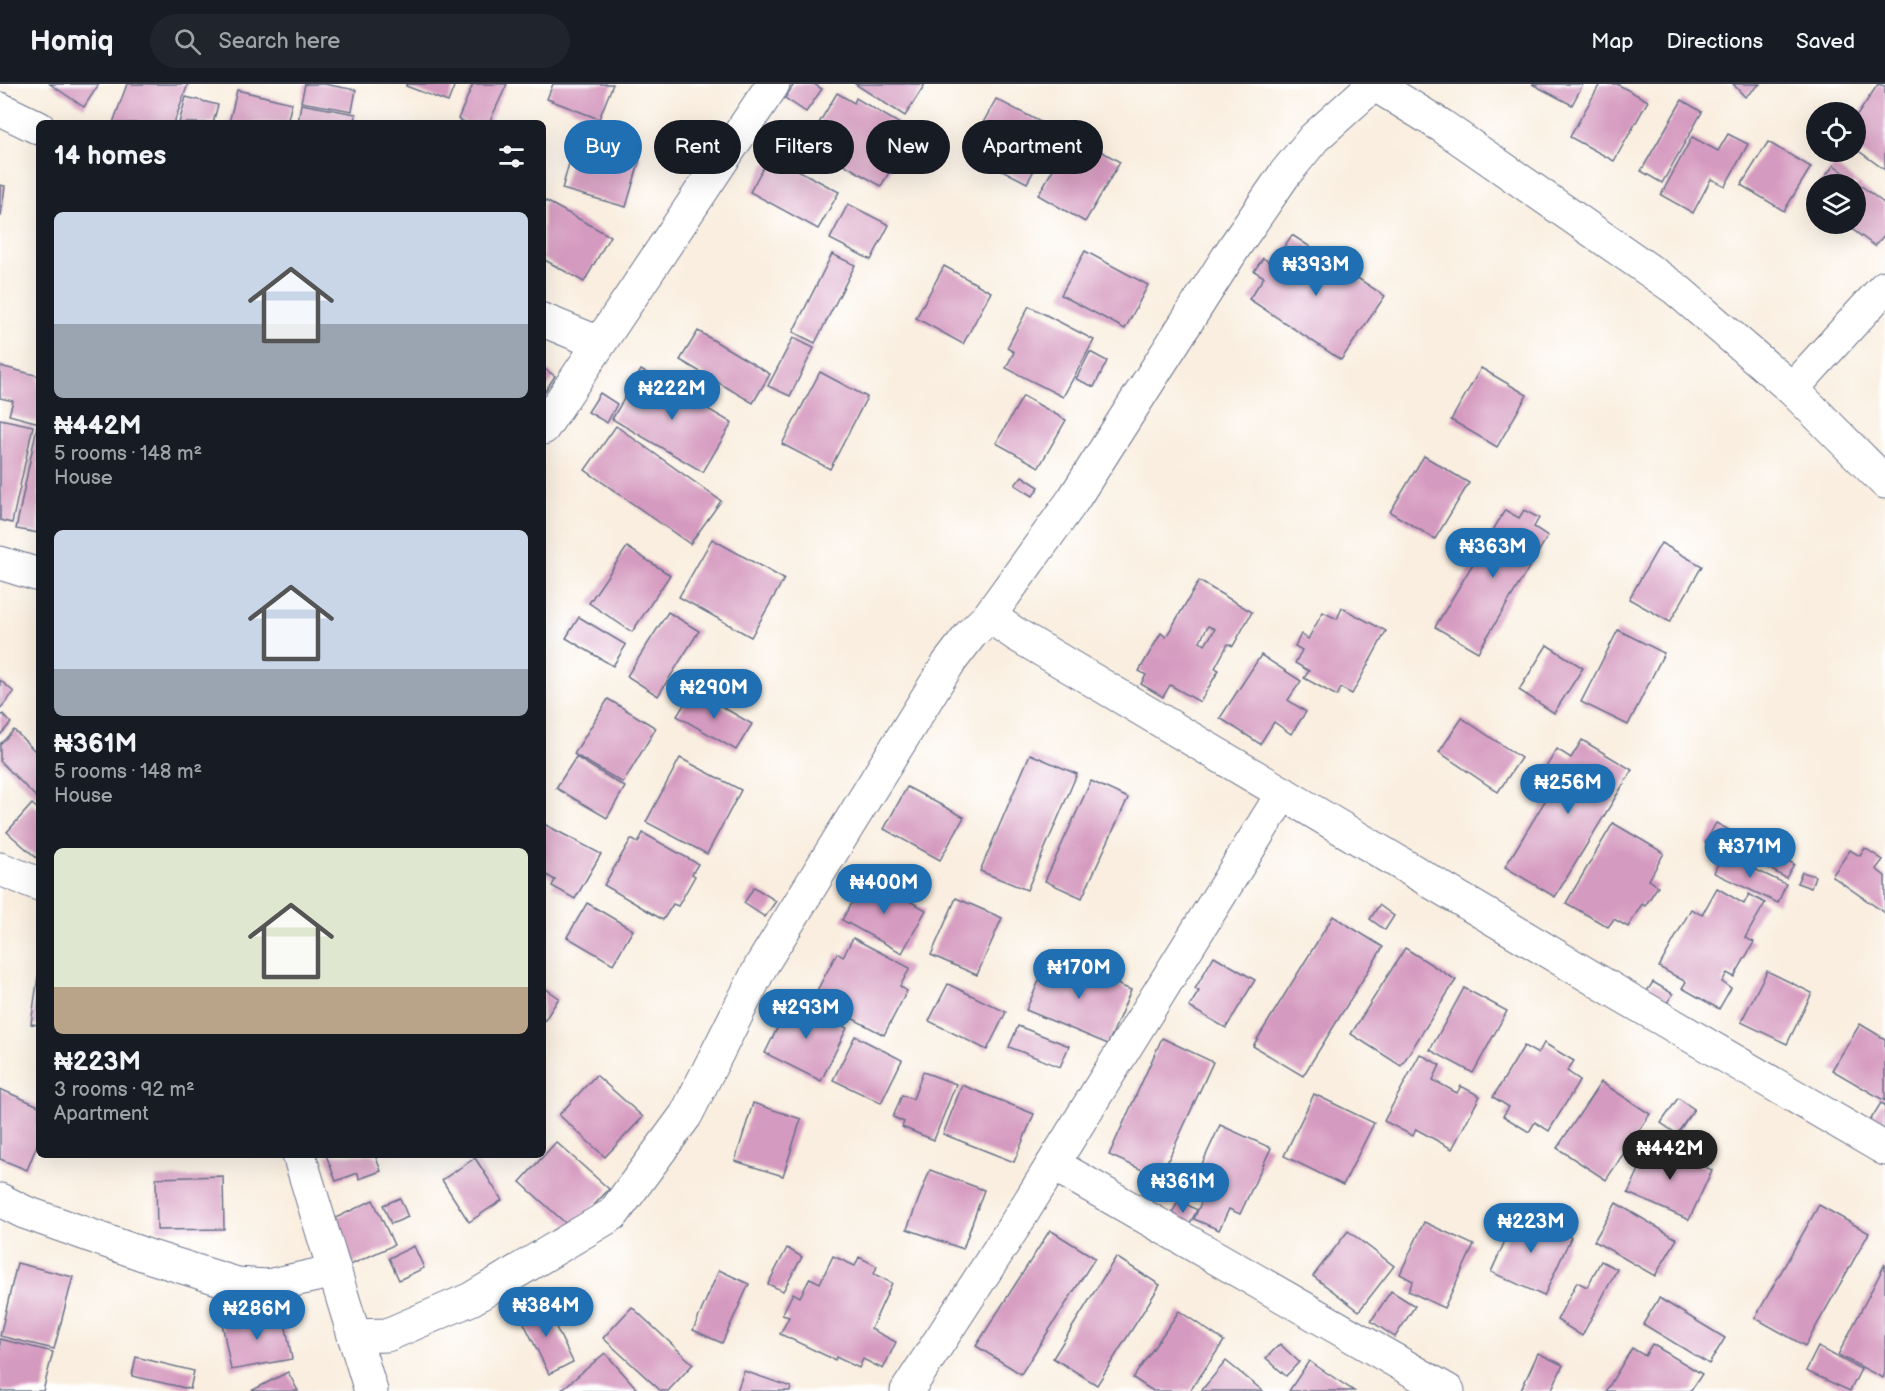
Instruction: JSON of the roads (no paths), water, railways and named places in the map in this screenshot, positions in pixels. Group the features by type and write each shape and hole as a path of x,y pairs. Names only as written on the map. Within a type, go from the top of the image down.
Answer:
{"street":[{"path":"546,423 773,84"},
{"path":"363,1364 387,1335 471,1299 613,1214 686,1115 767,956 948,664 971,634 989,616 1073,500 1235,246 1284,175 1314,138 1374,84 1442,126 1676,289 1792,389 1885,482"},
{"path":"0,109 36,127"},
{"path":"1792,389 1885,287"},
{"path":"546,321 599,343"},
{"path":"0,563 36,574"},
{"path":"989,616 1017,636 1885,1149"},
{"path":"907,1391 1053,1164 1283,793"},
{"path":"0,869 36,883"},
{"path":"300,1158 363,1364"},
{"path":"1053,1164 1448,1391"},
{"path":"0,1200 24,1212 237,1284 267,1286 334,1271"}]}
